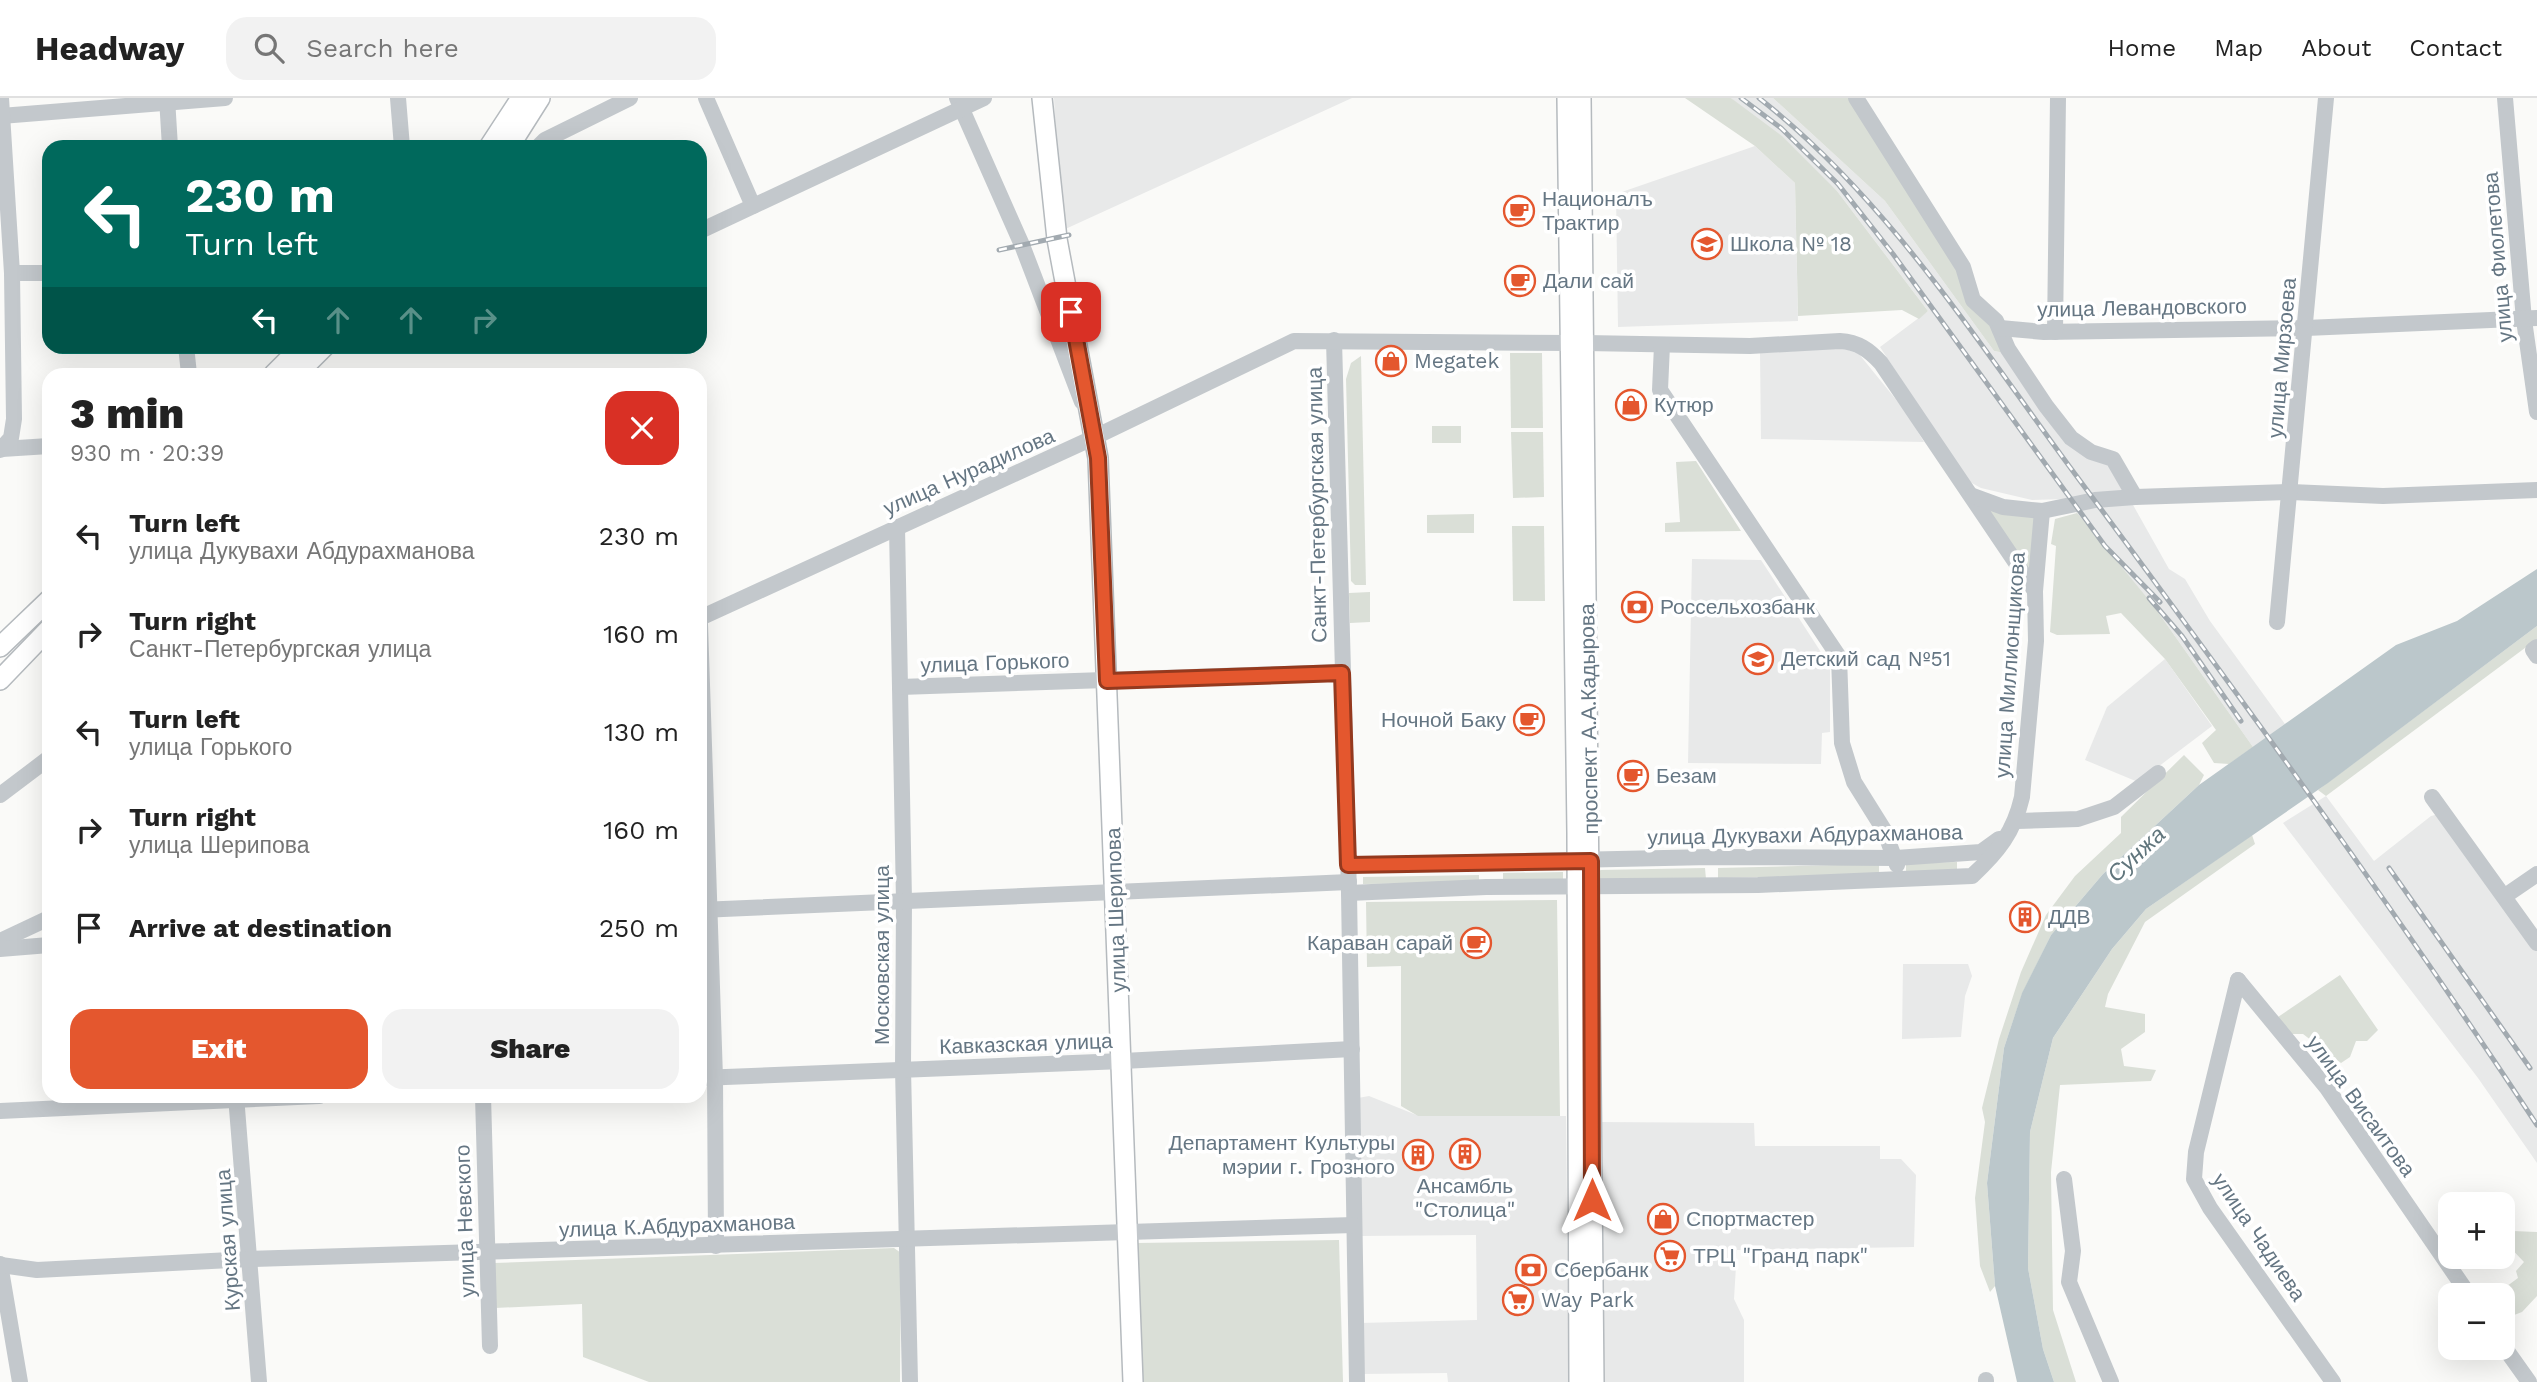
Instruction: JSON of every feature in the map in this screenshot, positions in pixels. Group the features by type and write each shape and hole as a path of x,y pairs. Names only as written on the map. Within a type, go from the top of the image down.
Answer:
{"main road":[{"path":"494,140 521,98"},
{"path":"513,140 540,98"},
{"name":"улица Шерипова","path":"1042,98 1057,239 1095,437 1123,1062 1133,1382"},
{"name":"проспект А.А.Кадырова","path":"1567,98 1578,343"},
{"name":"проспект А.А.Кадырова","path":"1579,1382 1584,887 1578,343 1581,98"},
{"path":"280,368 294,354"},
{"path":"303,368 317,354"},
{"path":"0,647 42,607"},
{"path":"0,680 42,636"},
{"name":"проспект А.А.Кадырова","path":"1584,887 1594,1382"}],"street":[{"path":"1,98 12,273 15,419 11,438 1,450"},
{"path":"1,117 225,98"},
{"path":"398,98 401,140"},
{"path":"545,140 630,98"},
{"path":"706,98 753,206"},
{"path":"707,228 959,103 984,98"},
{"path":"1856,98 1963,267 1973,300 2000,328 2008,349 2071,438 2091,452 2113,459 2135,497"},
{"path":"2055,332 2058,98"},
{"name":"улица Мирзоева","path":"2277,622 2326,98"},
{"name":"улица Фиолетова","path":"2505,98 2530,319 2537,412"},
{"path":"167,101 170,140"},
{"name":"улица Шерипова","path":"959,103 1022,245 1095,437"},
{"path":"12,273 42,273"},
{"name":"улица Левандовского","path":"2000,328 2055,332 2306,328 2530,319"},
{"name":"улица Нурадилова","path":"707,615 1095,437 1294,341 1750,346 1851,342 1869,350 1881,363 2035,591"},
{"name":"Санкт-Петербургская улица","path":"1334,341 1349,888 1357,1382"},
{"path":"1662,345 1660,390 1839,657 1842,743 1854,782 1884,830 1896,858 1898,881"},
{"path":"1,450 42,447"},
{"path":"1973,496 2003,508 2042,511 2087,501 2135,497 2291,492 2383,496 2537,490"},
{"name":"улица Миллионщикова","path":"2017,821 2022,797 2036,641 2035,591 2042,511"},
{"name":"Московская улица","path":"897,527 904,901 903,1069 911,1382"},
{"name":"улица Горького","path":"900,687 1342,673"},
{"path":"0,795 42,763"},
{"path":"2017,821 2078,819 2114,807 2158,773"},
{"path":"2432,797 2537,943"},
{"name":"улица Дукувахи Абдурахманова","path":"1348,865 1711,857 1896,858 1965,855 1981,852 1994,845 2017,821"},
{"name":"улица Дукувахи Абдурахманова","path":"1961,879 1972,876 1996,854 2017,821"},
{"path":"707,910 1115,892 1584,887 1961,879 1965,855"},
{"path":"1711,857 1711,885"},
{"path":"1485,862 1486,887"},
{"path":"2505,896 2537,874"},
{"path":"0,941 42,921"},
{"path":"0,949 42,946"},
{"name":"улица Висаитова","path":"2238,980 2327,1088 2461,1283"},
{"name":"улица Чадиева","path":"2238,980 2196,1152 2194,1179 2210,1208 2333,1382"},
{"path":"707,1022 716,1246"},
{"name":"Кавказская улица","path":"708,1078 1123,1062 1352,1049"},
{"path":"0,1111 146,1103"},
{"name":"Курская улица","path":"237,1103 259,1382"},
{"name":"улица Невского","path":"483,1103 490,1346"},
{"path":"2064,1179 2073,1251 2069,1282 2111,1382"},
{"name":"улица К.Абдурахманова","path":"1,1265 10,1269 37,1270 250,1259 1129,1234 1354,1224"},
{"path":"1,1265 20,1382"},
{"path":"2513,1360 2529,1382"}],"shaded area":[{"path":"1054,98 1352,98 1061,231"},
{"path":"1685,98 1731,98 1782,136 1837,191 1928,311 1919,319 1902,310 1798,316 1795,183 1755,146"},
{"path":"1731,98 1773,98 1885,201 1994,351 2005,353 2069,442 2110,464 2169,569 2185,579 2210,621 2285,724 2253,747 2153,605 2102,547 2066,499 2032,500 1981,488 1968,481 1880,347 1928,311 1837,191"},
{"path":"1773,98 1851,98 1996,332 2005,353 1994,351 1885,201"},
{"name":"Школа № 18","path":"1755,146 1795,183 1798,321 1618,327 1616,194"},
{"path":"1843,348 1859,354 1906,412 1924,442 1761,439 1760,353"},
{"path":"1510,353 1542,353 1543,428 1511,428"},
{"path":"1361,356 1366,585 1355,585 1351,581 1346,379 1351,363"},
{"path":"1432,426 1461,426 1461,443 1432,443"},
{"path":"1511,432 1543,432 1544,497 1513,498"},
{"path":"1696,461 1741,531 1665,532 1665,523 1680,522 1676,462"},
{"path":"1973,496 2042,511 2035,591"},
{"path":"2077,513 2153,605 2253,747 2229,764 2214,763 2202,743 2216,730 2165,659 2121,613 2106,616 2110,634 2057,635 2050,632 2056,546 2051,544 2055,519"},
{"path":"1474,514 1474,533 1427,533 1427,515"},
{"path":"1512,526 1544,526 1545,601 1513,601"},
{"name":"Детский сад №51","path":"1692,559 1761,560 1830,666 1830,732 1822,733 1821,764 1688,763"},
{"path":"1370,592 1370,622 1350,623 1349,593"},
{"path":"2537,626 2537,639 2326,796 2318,790"},
{"path":"2165,659 2212,726 2138,782 2085,760 2107,707"},
{"path":"2184,755 2204,775 2199,785 2103,874 2051,935 2022,994 2004,1048 1987,1183 1995,1286 1990,1292 1980,1266 1975,1198 1985,1122 1982,1108 1999,1039 2021,972 2046,915 2075,876 2121,833 2121,817"},
{"path":"2326,796 2374,861 2431,816 2439,814 2537,951 2537,1163 2478,1078 2283,823"},
{"path":"2252,835 2255,844 2145,922 2108,994 2105,1007 2145,1014 2145,1032 2121,1049 2124,1066 2156,1070 2151,1081 2060,1085 2051,1172 2053,1310 2076,1382 2054,1382 2043,1349 2028,1268 2030,1132 2053,1038 2112,949 2146,909"},
{"path":"1957,862 1957,872 1906,874 1906,863"},
{"path":"1879,864 1879,875 1718,878 1718,868"},
{"path":"1705,868 1706,879 1599,881 1599,870"},
{"path":"1563,872 1563,881 1503,882 1503,873"},
{"path":"1479,875 1479,883 1363,884 1363,877"},
{"path":"1557,900 1560,1116 1418,1116 1401,1106 1401,966 1367,967 1366,902"},
{"path":"1903,964 1968,964 1972,976 1965,996 1961,1037 1902,1039"},
{"path":"2340,975 2378,1030 2367,1041 2356,1041 2350,1057 2341,1063 2303,1034 2289,1034 2278,1017"},
{"path":"1369,1096 1419,1116 1566,1116 1569,1382 1448,1382 1447,1373 1362,1374 1360,1323 1477,1320 1476,1235 1361,1236 1358,1098"},
{"path":"1599,1122 1754,1123 1755,1146 1880,1146 1880,1159 1901,1159 1916,1175 1914,1247 1737,1250 1734,1299 1744,1320 1744,1382 1599,1382"},
{"path":"2515,1231 2537,1232 2537,1296 2522,1312 2515,1315 2515,1283 2511,1283 2518,1278 2516,1271 2524,1262 2515,1253"},
{"path":"1339,1240 1343,1382 1142,1382 1137,1243"},
{"path":"894,1248 901,1253 900,1382 649,1382 583,1357 582,1304 495,1308 494,1263"}],"water":[{"name":"Сунжа","path":"2537,569 2537,626 2328,783 2146,909 2112,949 2053,1038 2030,1132 2028,1268 2043,1349 2054,1382 2017,1382 1995,1286 1987,1183 2004,1048 2022,993 2051,935 2103,874 2199,785 2396,645 2457,621"}],"railway":[{"path":"1741,98 1781,128 1838,184 1893,254 2105,546 2160,602"},
{"path":"1759,98 1806,138 1850,181 1891,227 1967,324 2311,796 2537,1125"},
{"path":"999,250 1069,235"},
{"path":"2149,598 2182,636 2241,721"},
{"path":"2389,868 2530,1068"}],"place":[{"name":"Националъ Трактир","path":"1519,211"},
{"name":"Школа № 18","path":"1707,244"},
{"name":"Дали сай","path":"1520,281"},
{"name":"Megatek","path":"1391,361"},
{"name":"Кутюр","path":"1631,405"},
{"name":"Россельхозбанк","path":"1637,607"},
{"name":"Детский сад №51","path":"1758,659"},
{"name":"Ночной Баку","path":"1529,720"},
{"name":"Безам","path":"1633,776"},
{"name":"ДДВ","path":"2025,917"},
{"name":"Караван сарай","path":"1476,943"},
{"name":"Ансамбль \"Столица\"","path":"1465,1154"},
{"name":"Департамент Культуры мэрии г. Грозного","path":"1418,1155"},
{"name":"Спортмастер","path":"1663,1219"},
{"name":"ТРЦ \"Гранд парк\"","path":"1670,1256"},
{"name":"Сбербанк","path":"1531,1270"},
{"name":"Way Park","path":"1518,1300"}],"route":[{"path":"1071,312 1098,458 1107,681 1342,673 1345,701 1348,865 1591,861 1592,1200"}]}
